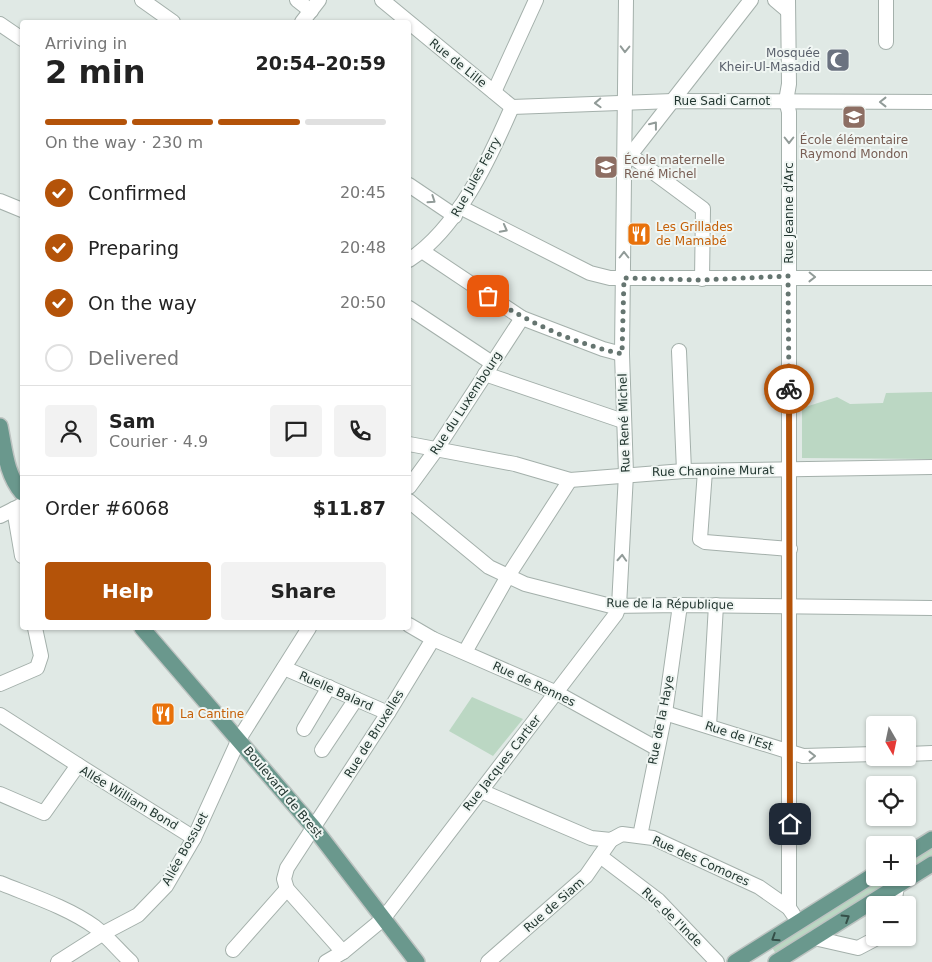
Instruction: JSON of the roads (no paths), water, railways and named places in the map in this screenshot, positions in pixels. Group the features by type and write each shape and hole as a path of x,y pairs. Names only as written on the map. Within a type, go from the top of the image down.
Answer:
{"main road":[{"path":"0,426 9,471 14,483 20,490"},
{"name":"Boulevard de Brest","path":"144,630 314,828 417,962"},
{"path":"916,849 932,839"},
{"path":"916,874 930,866"},
{"path":"735,962 866,880"},
{"path":"776,962 897,886"}],"street":[{"path":"142,0 170,20"},
{"path":"297,0 310,11"},
{"name":"Rue de Lille","path":"382,0 406,20"},
{"path":"494,92 536,0"},
{"name":"Rue René Michel","path":"619,606 626,474 622,354 627,159 624,103 626,0"},
{"path":"702,280 703,210 627,159 751,0"},
{"path":"775,0 788,6"},
{"path":"886,0 886,42"},
{"name":"Rue Jeanne d'Arc","path":"788,6 789,84 786,101 789,112 789,908"},
{"path":"0,24 20,38"},
{"name":"Rue de Lille","path":"411,24 512,107"},
{"name":"Rue Sadi Carnot","path":"512,107 673,101 932,102"},
{"name":"Rue Jules Ferry","path":"411,259 422,251 458,211 512,107"},
{"path":"411,185 458,211 590,273 624,278 702,280 788,276 932,278"},
{"path":"0,201 20,209"},
{"path":"422,251 522,318 602,349 622,354"},
{"path":"411,310 488,368 624,421"},
{"name":"Rue du Luxembourg","path":"411,484 436,450 522,318"},
{"path":"679,351 684,471"},
{"name":"Rue Chanoine Murat","path":"411,444 515,464 570,480 626,474 684,471 932,467"},
{"path":"705,471 700,539 706,542 790,549"},
{"path":"466,652 508,576 570,480"},
{"name":"Rue de la République","path":"411,503 446,529 472,554 508,576 525,584 611,606 716,605 932,608"},
{"path":"0,516 18,507 20,532"},
{"name":"Rue de la Haye","path":"640,836 656,748 665,713 680,605"},
{"path":"709,726 716,605"},
{"name":"Rue Jacques Cartier","path":"326,962 343,952 383,919 557,693 616,614 619,606"},
{"name":"Rue de Rennes","path":"411,626 433,639 557,693 656,748"},
{"path":"0,684 37,668 40,656 36,630"},
{"path":"239,739 308,630"},
{"name":"Rue de Bruxelles","path":"288,889 284,879 287,868 388,714 433,639"},
{"name":"Ruelle Balard","path":"284,668 388,714"},
{"path":"304,729 329,687"},
{"path":"322,750 356,699"},
{"name":"Rue de l'Est","path":"665,713 803,756 866,754"},
{"path":"0,715 78,764"},
{"name":"Allée Bossuet","path":"58,962 102,934 138,915 166,886 194,838 239,739"},
{"path":"916,754 932,753"},
{"name":"Allée William Bond","path":"0,794 44,813 78,764 194,838"},
{"name":"Rue des Comores","path":"481,791 592,838 611,840 622,834 653,838 759,887 789,908 798,923"},
{"name":"Rue de Siam","path":"488,962 586,876 611,840"},
{"name":"Rue de l'Inde","path":"600,856 658,900 717,962"},
{"path":"759,887 782,887 790,877"},
{"path":"0,883 65,909 102,934 131,962"},
{"path":"895,896 897,886"},
{"path":"233,950 288,889 343,952"},
{"path":"814,938 858,948 866,944"}],"place":[{"name":"Mosquée Kheir-Ul-Masadid","path":"838,60"},
{"name":"École élémentaire Raymond Mondon","path":"854,117"},
{"name":"École maternelle René Michel","path":"606,167"},
{"name":"Les Grillades de Mamabé","path":"639,234"},
{"name":"La Cantine","path":"163,714"}]}
